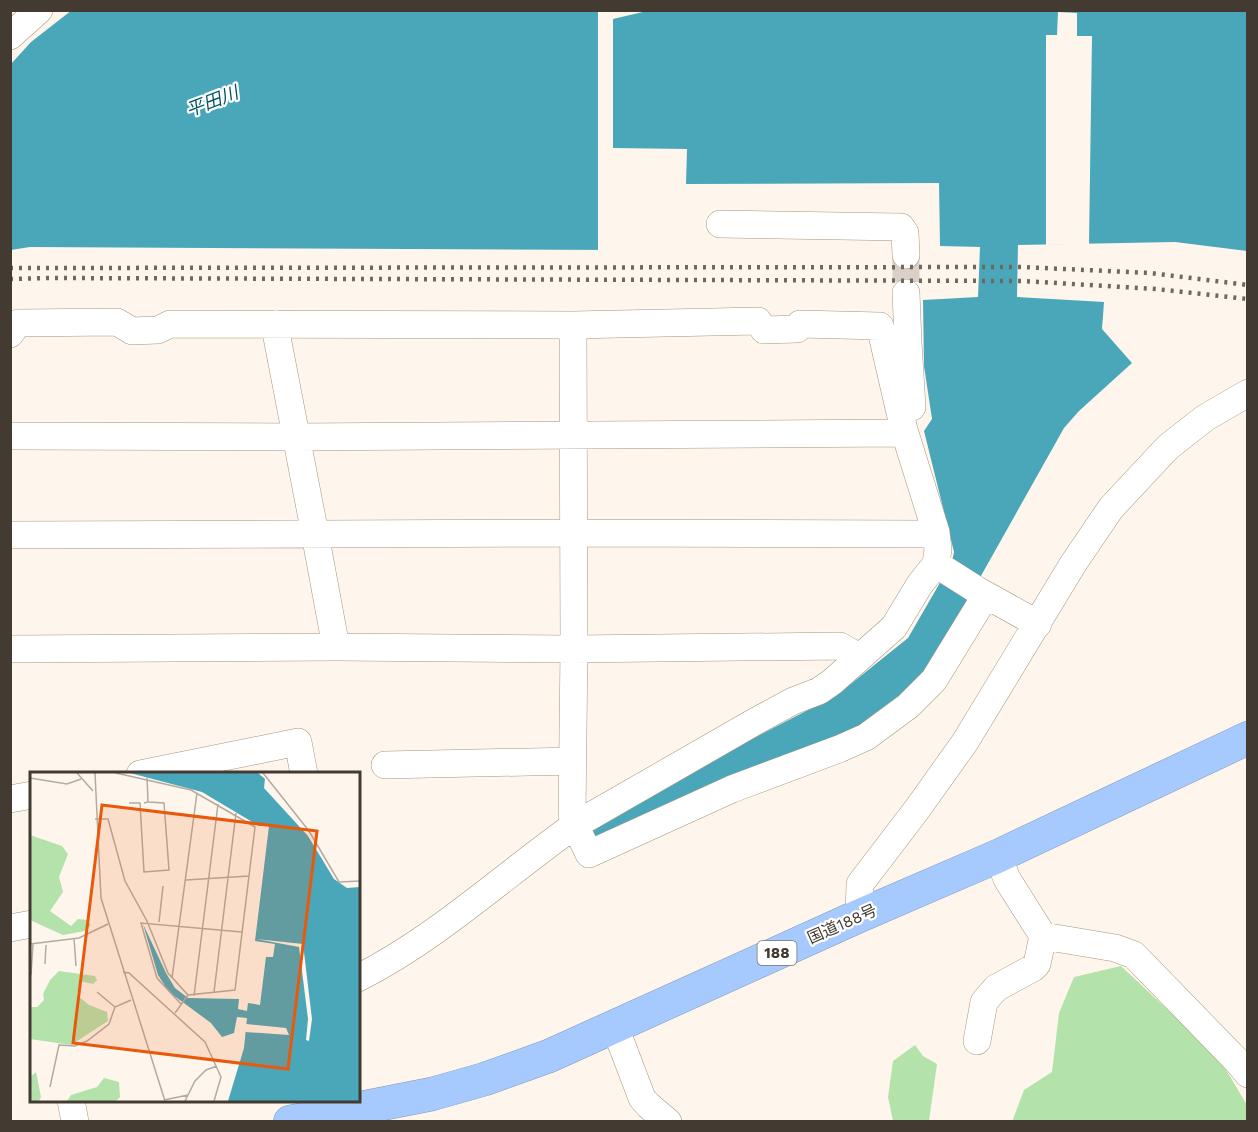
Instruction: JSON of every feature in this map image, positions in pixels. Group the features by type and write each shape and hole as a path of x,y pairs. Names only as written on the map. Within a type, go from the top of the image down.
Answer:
{"highway":[{"name":"国道188号","path":"290,1122 432,1094 485,1080 549,1056 998,856 1248,738"}],"street":[{"path":"10,36 39,10"},
{"path":"720,224 901,227 905,233 906,255"},
{"path":"10,436 896,433 913,406 906,293"},
{"path":"10,334 18,323 117,322 132,331 158,330 170,324 573,325 758,321 764,330 797,329 800,324 880,326 903,424 936,532 940,567"},
{"path":"276,324 336,647"},
{"path":"573,325 572,815 589,854 732,789 866,737 908,706 934,680 981,592"},
{"path":"859,916 860,884 965,742 1073,564 1111,508 1168,447 1205,418 1248,393"},
{"path":"10,535 925,534 936,532"},
{"path":"940,567 1038,624"},
{"path":"360,977 385,965 423,941 548,844 580,836 758,720 793,701 819,691 832,682 894,627 920,584 940,567"},
{"path":"10,649 336,647 574,649 840,645 859,657"},
{"path":"150,772 298,742 304,772"},
{"path":"385,765 573,761"},
{"path":"10,799 30,795"},
{"path":"977,1041 984,1002 996,988 1037,964 1043,936 1007,879 998,856"},
{"path":"10,928 30,924"},
{"path":"1043,936 1115,948 1134,955 1248,1074"},
{"path":"615,1028 642,1098 668,1122"},
{"path":"72,1102 75,1122"}],"green space":[{"path":"1121,966 1219,1058 1247,1105 1247,1121 1012,1122 1024,1090 1052,1072 1059,1013 1074,977"},
{"path":"915,1045 923,1056 937,1064 929,1121 893,1121 888,1097 893,1061"}],"water":[{"name":"平田川","path":"72,10 1247,11 1247,251 1175,242 1018,245 1017,297 1104,302 1102,329 1132,363 1079,411 1064,428 932,663 898,702 852,733 592,844 587,832 748,741 837,695 908,638 952,562 954,552 924,431 932,419 924,366 923,300 978,297 980,247 940,246 939,183 686,184 687,149 612,148 613,250 30,247 11,250 10,65 31,42"}],"pier":[{"path":"598,11 647,11 613,19 613,250 598,250"},
{"path":"1058,12 1077,13 1077,36 1092,36 1089,244 1046,245 1046,35 1057,35"}],"tunnel":[{"path":"906,255 906,293"}],"railway":[{"path":"10,268 1022,267 1150,273 1248,285"},
{"path":"10,279 1023,281 1156,289 1248,299"}]}
